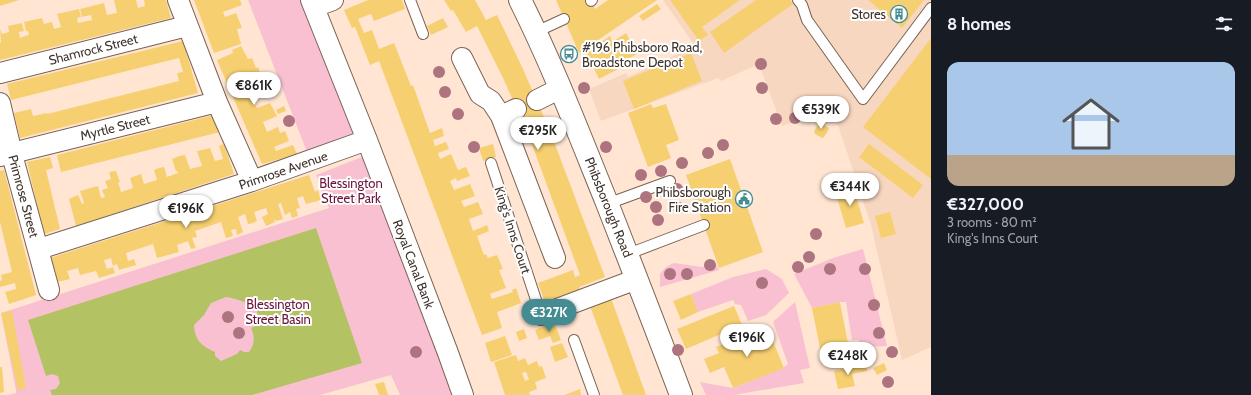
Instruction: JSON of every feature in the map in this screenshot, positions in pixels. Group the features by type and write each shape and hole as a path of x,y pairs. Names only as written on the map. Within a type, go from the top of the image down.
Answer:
{"main road":[{"name":"Phibsborough Road","path":"520,0 561,88 628,254 681,395"}],"street":[{"path":"178,0 217,102 252,181"},
{"path":"313,3 334,0"},
{"name":"Royal Canal Bank","path":"313,3 367,140 463,395"},
{"name":"Shamrock Street","path":"0,73 187,26"},
{"name":"King's Inns Court","path":"462,58 480,94 508,112 555,258"},
{"path":"537,100 561,88"},
{"name":"Myrtle Street","path":"6,155 217,102"},
{"name":"Primrose Street","path":"0,103 6,155 39,249 49,290"},
{"name":"Primrose Avenue","path":"39,249 252,181 367,140"},
{"name":"King's Inns Court","path":"541,315 637,279"}],"lane":[{"path":"410,0 423,34"},
{"path":"798,0 802,4 807,20 863,99 931,8"},
{"path":"536,32 564,19"},
{"name":"King's Inns Court","path":"491,163 541,315"},
{"path":"607,204 670,181"},
{"path":"628,254 704,225"},
{"path":"574,340 594,395"}],"shaded area":[{"path":"663,0 931,0 931,347 902,360 871,225 833,110 782,126 759,64 721,81 718,78 601,121 589,89 626,73 628,77 695,46"},
{"name":"Blessington Street Basin","path":"316,228 362,363 252,395 52,395 50,390 56,389 60,383 58,376 52,374 46,376 28,320","holes":["226,297 242,301 254,307 257,311 260,324 251,328 254,340 249,352 240,350 237,354 221,361 215,356 215,352 206,348 200,342 196,335 194,325 204,315 211,303"]}],"green space":[{"name":"Blessington Street Park","path":"248,0 306,0 355,129 352,136 307,152"},
{"name":"Blessington Street Basin","path":"367,155 455,395 400,395 391,375 320,395 8,395 16,393 16,390 1,313 329,208 316,175"},
{"path":"863,249 887,346 861,347 859,340 852,340 846,302 812,308 794,274 833,258"},
{"path":"674,263 702,267 715,263 719,270 660,287 660,274 666,267"},
{"path":"766,269 782,279 789,293 766,315 748,321 741,305 735,304 733,300 698,312 691,294 733,277"},
{"path":"795,302 810,368 800,370 804,383 734,395 706,395 700,382 733,388 783,368 788,364 773,322"}],"building":[{"path":"0,0 19,0 0,6"},
{"path":"114,0 136,0 138,8 145,6 144,0 166,0 171,18 0,60 0,29 2,34 9,32 8,26 22,23 24,31 19,32 20,38 29,35 28,31 26,31 24,22 42,18 44,24 52,22 54,29 61,27 57,14 79,9 81,17 77,18 78,23 92,20 91,15 82,17 80,9 104,3 107,15 117,13"},
{"path":"194,0 240,0 242,5 223,12 225,17 236,13 242,28 237,29 241,44 214,53"},
{"path":"368,0 402,0 405,9 374,21 371,14 358,19 364,33 372,30 379,49 394,43 411,86 413,85 430,133 442,128 444,136 433,140 435,146 446,142 449,149 438,153 440,159 451,154 458,170 466,167 470,176 457,181 456,178 450,181 454,190 470,184 475,196 461,201 464,207 478,202 483,214 469,219 473,231 487,225 489,231 477,236 484,255 486,254 488,258 497,255 503,269 499,270 506,288 490,294 492,299 513,292 512,290 516,288 521,303 497,312 502,328 482,335 379,61 370,65 355,27 352,28 344,10"},
{"path":"444,0 475,0 486,20 497,15 523,69 550,131 605,277 579,287 580,289 545,302 538,283 573,270 575,277 580,275 530,139 503,78 477,26 466,32 453,10 451,11"},
{"path":"556,0 590,0 595,9 608,0 657,0 579,53"},
{"path":"670,0 740,0 702,27 708,35 699,41"},
{"path":"756,0 790,0 793,4 724,53 710,32"},
{"name":"Stores","path":"868,0 924,0 902,28"},
{"path":"657,4 661,9 643,21 639,16"},
{"path":"443,18 448,27 431,35 427,26"},
{"path":"626,33 637,54 622,62 624,66 599,79 586,52 610,36 612,42"},
{"path":"931,38 931,179 863,127"},
{"path":"183,41 198,93 20,138 14,113 31,109 33,116 47,114 179,81 177,73 183,72 179,58 11,100 7,84"},
{"path":"241,46 248,59 252,58 256,68 258,67 261,76 245,82 249,89 266,81 269,88 262,91 263,95 253,100 257,108 270,103 277,116 263,122 267,132 278,127 280,133 285,131 289,141 274,147 276,151 293,145 297,154 262,164 217,60 233,53 232,50"},
{"path":"691,53 702,81 634,109 623,81"},
{"path":"651,104 653,108 666,104 679,140 666,145 671,158 648,167 628,113"},
{"path":"284,106 286,111 278,114 276,110"},
{"path":"214,115 220,132 61,172 57,155"},
{"path":"820,122 829,129 822,138 815,134 814,131"},
{"path":"224,144 234,174 76,226 69,199 78,195 82,204 84,203 80,191 98,186 101,198 105,197 102,190 108,188 105,181 111,179 109,172 116,171 120,182 118,182 121,192 133,188 130,178 141,174 144,184 157,180 154,170 159,168 164,167 167,177 178,173 172,159 179,156 185,155 190,169 202,166 197,151 210,148 215,161 223,159 219,146"},
{"path":"493,144 496,157 483,161 479,148"},
{"path":"869,144 923,185 913,198 859,157"},
{"path":"50,157 53,168 46,170 60,229 44,234 27,162"},
{"path":"730,159 763,252 719,268 686,175"},
{"path":"4,170 36,295 9,304 5,292 16,289 15,283 0,287 0,281 2,280 1,275 12,272 0,222 0,171"},
{"path":"309,175 315,192 318,190 321,200 306,204 303,196 297,198 300,208 296,209 298,216 292,218 290,212 285,215 281,203 278,204 283,219 276,221 274,218 275,222 266,226 262,217 268,214 266,208 254,212 257,221 253,223 248,224 245,214 238,217 243,232 237,235 236,229 231,230 233,236 226,238 221,222 195,231 197,237 192,238 196,248 191,249 188,241 177,245 179,252 157,258 153,244 126,253 128,261 134,259 136,265 119,270 117,264 113,266 111,258 104,260 107,269 113,267 115,273 99,278 96,271 80,275 78,268 67,271 70,279 57,282 50,258"},
{"path":"853,186 864,223 846,228 835,191"},
{"path":"890,212 896,234 881,238 875,216"},
{"path":"691,294 698,312 681,320 673,301"},
{"path":"611,298 646,395 623,395 590,306"},
{"path":"840,302 849,349 841,351 843,364 826,367 824,353 821,353 812,308"},
{"path":"734,306 742,325 686,349 677,329"},
{"path":"12,311 26,388 18,390 1,313"},
{"path":"554,322 561,340 553,343 550,336 539,340 535,330"},
{"path":"767,327 784,368 733,388 724,367 710,373 704,359 719,353 716,347"},
{"path":"524,329 527,338 519,341 516,332"},
{"path":"505,336 512,355 491,362 485,343"},
{"path":"562,343 568,357 555,362 550,347"},
{"path":"516,355 518,361 525,358 528,365 537,361 539,367 542,366 546,378 535,382 537,389 529,392 530,395 505,395 494,362","holes":["526,372 529,379 525,381 522,373"]},
{"path":"884,363 887,370 877,375 873,368"},
{"path":"866,364 867,371 852,374 855,386 838,389 834,371"},
{"path":"0,367 2,367 4,392 0,393"},
{"path":"384,382 388,395 379,395 375,384"},
{"path":"580,389 581,395 564,395 570,393"}],"place":[{"name":"Stores","path":"899,14"},
{"name":"#196 Phibsboro Road, Broadstone Depot","path":"569,54"},
{"name":"Phibsborough Fire Station","path":"744,199"}]}
